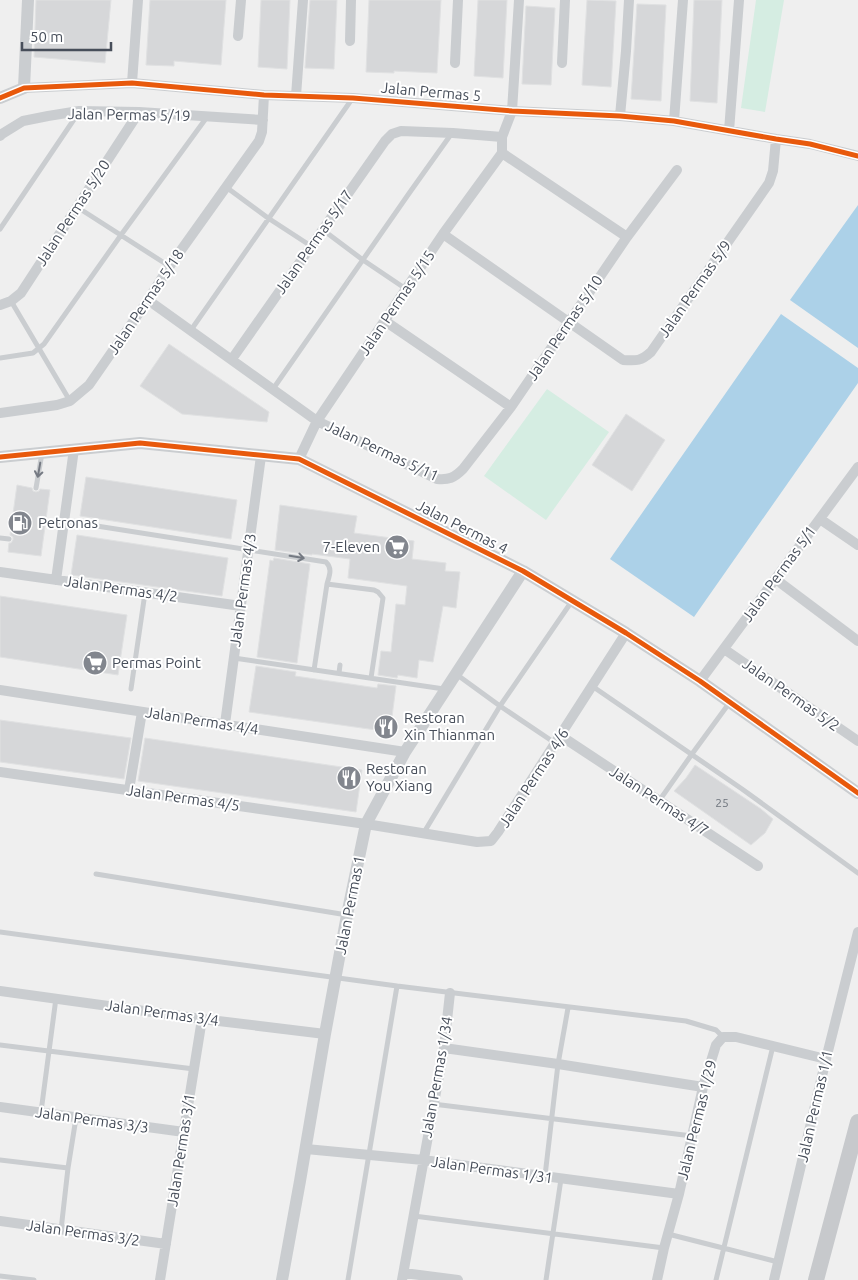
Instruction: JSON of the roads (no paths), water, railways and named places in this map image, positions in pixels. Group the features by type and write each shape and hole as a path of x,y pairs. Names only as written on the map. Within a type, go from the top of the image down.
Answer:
{"main road":[{"path":"816,1280 858,1122"}],"street":[{"path":"24,88 28,0"},
{"path":"132,83 138,0"},
{"path":"238,36 241,0"},
{"path":"296,96 303,0"},
{"path":"350,41 351,0"},
{"path":"455,63 458,0"},
{"path":"519,0 512,112 502,137 502,153 627,237"},
{"path":"562,63 565,0"},
{"path":"620,116 629,0"},
{"path":"674,121 683,0"},
{"path":"729,130 739,0"},
{"name":"Jalan Permas 5","path":"0,98 24,88 132,83 264,95 353,98 512,112 620,116 674,121 810,144 858,156"},
{"path":"263,120 264,95"},
{"name":"Jalan Permas 5/19","path":"0,136 23,121 79,111 139,112 263,120"},
{"name":"Jalan Permas 5/20","path":"0,305 11,301 21,293 139,112"},
{"name":"Jalan Permas 5/18","path":"0,413 57,405 70,401 89,385 258,141 262,132 263,120"},
{"name":"Jalan Permas 5/17","path":"232,359 385,141 392,134 401,131 453,133"},
{"path":"453,133 502,137"},
{"name":"Jalan Permas 5/9","path":"568,322 623,360 635,361 644,359 651,352 769,183 773,171 776,139"},
{"name":"Jalan Permas 5/15","path":"299,459 318,421 443,234 502,153"},
{"name":"Jalan Permas 5/10","path":"447,480 456,476 463,469 511,407 627,237 677,170"},
{"path":"443,234 568,322"},
{"name":"Jalan Permas 5/11","path":"148,300 318,421 436,479 447,480"},
{"path":"385,322 511,407"},
{"name":"Jalan Permas 4","path":"0,457 140,442 299,459 523,571 626,633 700,681 858,793"},
{"path":"56,580 74,449"},
{"name":"Jalan Permas 4/3","path":"225,724 261,456"},
{"name":"Jalan Permas 5/1","path":"700,681 858,467"},
{"path":"820,519 858,545"},
{"name":"Jalan Permas 1","path":"282,1280 335,978 366,824 405,752 523,571"},
{"name":"Jalan Permas 4/2","path":"0,572 241,606"},
{"path":"776,578 858,641"},
{"name":"Jalan Permas 4/6","path":"366,824 477,842 491,841 626,633"},
{"name":"Jalan Permas 5/2","path":"724,649 858,741"},
{"name":"Jalan Permas 4/4","path":"0,690 405,752"},
{"path":"129,790 142,712"},
{"name":"Jalan Permas 4/7","path":"558,740 659,801 758,866"},
{"name":"Jalan Permas 4/5","path":"0,772 366,824"},
{"name":"Jalan Permas 1/1","path":"774,1280 858,932"},
{"name":"Jalan Permas 3/4","path":"0,990 202,1019 325,1034"},
{"name":"Jalan Permas 1/34","path":"403,1276 444,1048 450,993"},
{"name":"Jalan Permas 3/1","path":"160,1280 202,1019"},
{"path":"723,1037 736,1038 826,1059"},
{"name":"Jalan Permas 1/29","path":"658,1280 664,1248 679,1194 704,1087 716,1045 723,1037"},
{"path":"444,1048 704,1087"},
{"name":"Jalan Permas 3/3","path":"0,1107 184,1132"},
{"name":"Jalan Permas 1/31","path":"306,1149 423,1160 679,1194"},
{"name":"Jalan Permas 3/2","path":"0,1222 166,1244"},
{"path":"403,1276 458,1280"}],"lane":[{"path":"190,330 353,98"},
{"path":"0,229 79,111"},
{"path":"0,358 33,353 44,344 207,117"},
{"path":"273,389 453,133"},
{"path":"226,187 268,218 311,246"},
{"path":"77,207 169,267"},
{"path":"323,230 406,290"},
{"path":"11,301 70,401"},
{"path":"36,488 42,452"},
{"path":"64,521 326,562 331,571 327,584 314,670"},
{"path":"0,538 9,539"},
{"path":"327,584 374,590 382,595 372,678"},
{"path":"131,689 144,593"},
{"path":"422,834 500,706 572,601"},
{"path":"234,658 445,689"},
{"path":"339,673 340,665"},
{"path":"455,673 500,706 558,740"},
{"path":"592,686 742,788 858,873"},
{"path":"659,801 730,702"},
{"path":"96,874 347,915"},
{"path":"0,932 335,978 686,1022 716,1030 723,1037"},
{"path":"348,1280 397,986"},
{"path":"41,1113 56,998"},
{"path":"545,1176 558,1064 568,1008"},
{"path":"0,1045 194,1070"},
{"path":"716,1280 773,1046"},
{"path":"433,1104 692,1136"},
{"path":"61,1230 76,1118"},
{"path":"0,1160 68,1168"},
{"path":"546,1280 561,1179"},
{"path":"413,1216 664,1248"},
{"path":"668,1234 778,1262"},
{"path":"0,1276 34,1280"}],"water":[{"path":"858,205 858,348 790,300"},
{"path":"781,314 858,368 858,383 694,617 610,559"}],"place":[{"name":"Petronas","path":"20,523"},
{"name":"7-Eleven","path":"397,547"},
{"name":"Permas Point","path":"95,663"},
{"name":"Restoran Xin Thianman","path":"386,727"},
{"name":"Restoran You Xiang","path":"349,778"}]}
